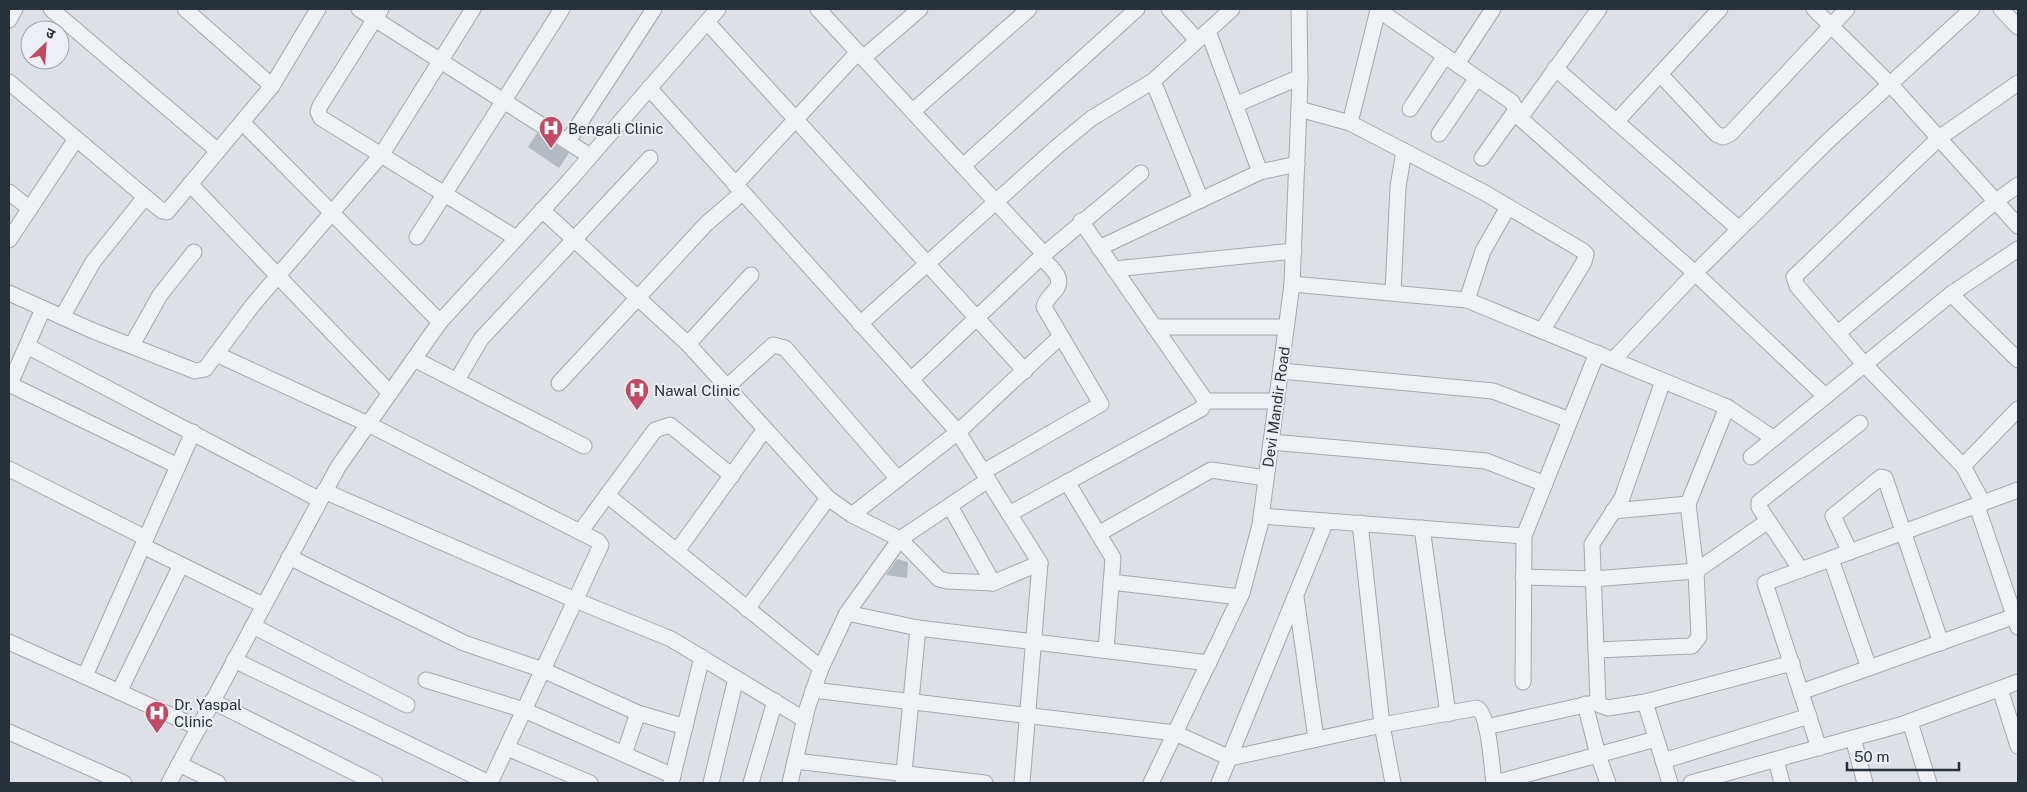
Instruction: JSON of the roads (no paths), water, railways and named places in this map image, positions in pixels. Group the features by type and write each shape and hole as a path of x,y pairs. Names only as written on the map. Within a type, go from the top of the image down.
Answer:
{"street":[{"path":"9,20 16,9"},
{"path":"51,9 218,151"},
{"path":"185,9 272,86"},
{"path":"9,82 162,212 167,212 272,86 318,9"},
{"path":"359,9 377,14 441,60 590,156"},
{"path":"9,293 62,317 195,371 209,366 252,306 382,154 474,9"},
{"path":"417,237 562,9"},
{"path":"568,141 654,9"},
{"path":"790,783 820,668 847,613 900,539 950,506 986,476 1101,404 1044,307 1045,301 1059,287 1058,276 996,202 818,9"},
{"path":"559,383 739,189 795,118 861,55 920,9"},
{"path":"913,112 1029,9"},
{"path":"963,166 1137,9"},
{"path":"1169,9 1202,36 1235,105 1260,172"},
{"path":"860,324 1092,118 1153,81 1232,9"},
{"name":"Devi Mandir Road","path":"1151,783 1240,597 1261,516 1292,284 1300,77 1299,9"},
{"path":"1350,123 1377,9 1512,102 1518,114 1695,273 1825,396"},
{"path":"1410,109 1493,9"},
{"path":"1482,158 1555,68 1599,9"},
{"path":"1616,122 1720,9"},
{"path":"1814,9 1891,85 2018,226"},
{"path":"1660,74 1716,134 1723,137 1730,134 1847,9"},
{"path":"1613,360 1695,273 1828,141 1972,9"},
{"path":"2001,9 2018,26"},
{"path":"377,14 320,106 318,112 321,118 516,238"},
{"path":"169,783 322,495 338,467 368,424 440,322 590,156 649,88 709,14 795,118 1025,371"},
{"path":"1555,68 1740,229"},
{"path":"1235,105 1300,77"},
{"path":"1439,134 1477,78"},
{"path":"1153,81 1201,200"},
{"path":"1801,692 1941,643 2017,619 1980,505 1963,466 1864,364 1797,286 1794,277 1939,138 2018,83"},
{"path":"649,88 958,432 1040,563 1022,783"},
{"path":"1299,109 1350,123 1508,207 1583,251 1586,254 1584,262 1542,331"},
{"path":"242,122 440,322"},
{"path":"9,240 76,138"},
{"path":"1392,293 1398,187 1404,151"},
{"path":"458,380 481,339 650,158"},
{"path":"1099,248 1260,172 1297,164"},
{"path":"911,380 1042,255 1141,173"},
{"path":"190,184 390,393"},
{"path":"1838,333 1996,201 2018,185"},
{"path":"9,192 30,208"},
{"path":"62,317 93,262 145,197"},
{"path":"1467,300 1483,251 1508,207"},
{"path":"542,210 688,344 828,498 852,515 900,539 939,579 993,583 1040,563"},
{"path":"1081,221 1206,401"},
{"path":"1751,457 1951,294 2018,249"},
{"path":"1114,269 1294,251"},
{"path":"132,345 160,295 194,252"},
{"path":"688,344 750,275"},
{"path":"1292,284 1467,300 1728,407 1773,438"},
{"path":"1951,294 2018,360"},
{"path":"43,309 9,385 178,466"},
{"path":"1154,327 1286,327"},
{"path":"852,515 958,432 1060,337"},
{"path":"727,387 773,345 785,348 898,479"},
{"path":"27,346 193,432 322,495 671,639 805,720"},
{"path":"1523,682 1524,536 1597,353"},
{"path":"216,354 368,424 598,541 601,545 489,783 234,660"},
{"path":"414,359 584,446"},
{"path":"1281,371 1493,391 1570,420"},
{"path":"1608,783 1598,755 1591,703 1596,650 1592,544 1622,498 1664,381"},
{"path":"1206,401 1276,402"},
{"path":"1009,514 1201,410 1206,401"},
{"path":"1596,650 1692,646 1699,637 1696,571 1688,504 1728,407"},
{"path":"1963,466 2018,409"},
{"path":"1800,570 1759,507 1759,502 1860,423"},
{"path":"580,532 655,430 662,426 670,425 732,476"},
{"path":"677,551 765,429"},
{"path":"85,676 193,432"},
{"path":"1271,442 1486,461 1545,484"},
{"path":"9,469 181,564 263,605"},
{"path":"1098,534 1212,470 1266,478"},
{"path":"1850,552 1833,516 1881,477 1888,480 1941,643"},
{"path":"1068,482 1113,558 1106,650"},
{"path":"1819,748 1765,583 2018,490"},
{"path":"607,494 820,668"},
{"path":"748,609 828,498"},
{"path":"1613,511 1688,504"},
{"path":"950,506 993,583"},
{"path":"1261,516 1524,536"},
{"path":"1219,783 1326,521"},
{"path":"1523,577 1593,578 1696,571 1768,521"},
{"path":"1360,523 1382,725 1393,783"},
{"path":"1422,528 1448,714"},
{"path":"289,556 464,643 542,670 638,713 685,727"},
{"path":"1831,559 1869,668"},
{"path":"119,692 181,564"},
{"path":"1111,582 1240,597"},
{"path":"1296,595 1316,739"},
{"path":"847,613 918,628 1209,663"},
{"path":"252,626 407,705"},
{"path":"903,779 918,628"},
{"path":"9,642 198,728"},
{"path":"426,680 524,710 624,754 672,780 702,657"},
{"path":"1486,727 1591,703 1608,708 1645,702 1792,663"},
{"path":"711,783 736,678"},
{"path":"1691,783 1715,780 1776,760 1910,722 2018,682"},
{"path":"2000,688 2018,746"},
{"path":"813,690 1175,733 1230,758 1382,725 1477,708 1483,713 1495,783 1656,739"},
{"path":"751,783 774,701"},
{"path":"212,702 375,783"},
{"path":"1645,702 1670,783"},
{"path":"624,754 638,713"},
{"path":"1663,760 1809,716"},
{"path":"1910,722 1929,783"},
{"path":"9,732 124,783"},
{"path":"1854,738 1865,783"},
{"path":"506,748 590,783"},
{"path":"1776,760 1782,783"},
{"path":"795,761 903,779 985,783"},
{"path":"179,764 218,783"}],"place":[{"name":"Bengali Clinic","path":"551,149"},
{"name":"Nawal Clinic","path":"637,411"},
{"name":"Dr. Yaspal Clinic","path":"157,734"}]}
